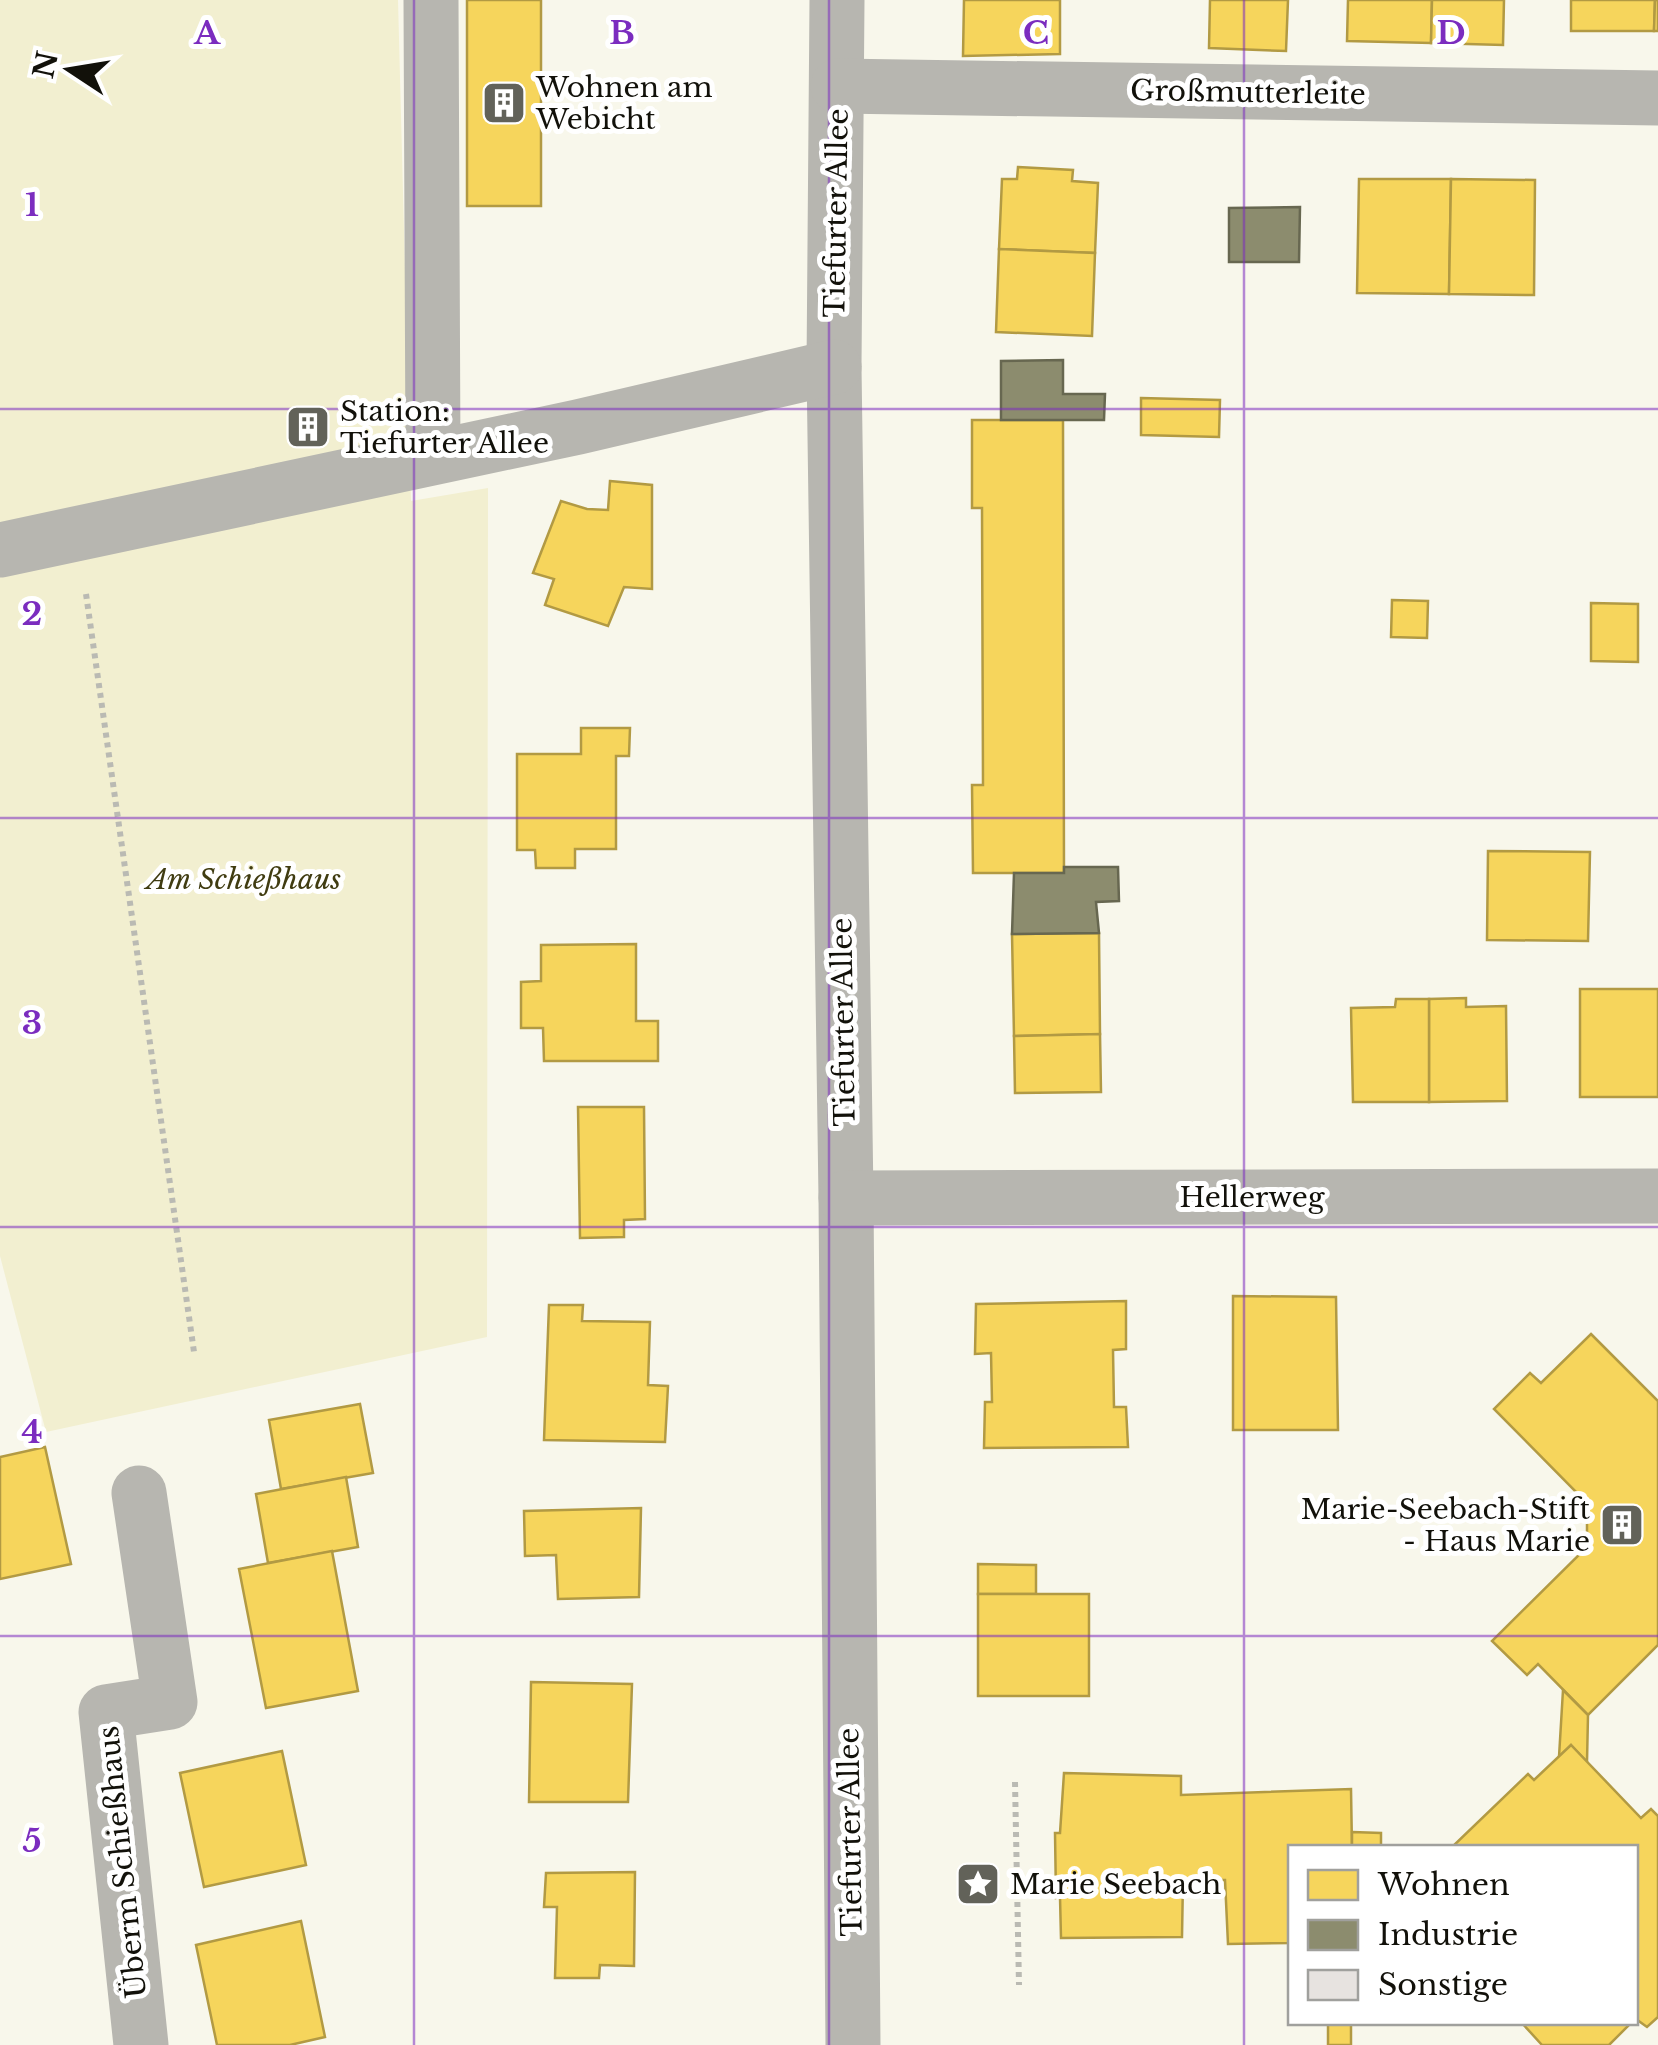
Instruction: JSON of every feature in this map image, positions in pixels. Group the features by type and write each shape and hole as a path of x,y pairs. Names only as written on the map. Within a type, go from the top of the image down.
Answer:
{"street":[{"path":"431,0 433,457"},
{"name":"Tiefurter Allee","path":"836,0 834,368 853,2045"},
{"name":"Großmutterleite","path":"838,86 1658,98"},
{"path":"0,550 834,368"},
{"name":"Hellerweg","path":"846,1198 1658,1196"},
{"name":"Überm Schießhaus","path":"139,1493 170,1702 106,1712 141,2045"}],"path":[{"path":"78,534 194,1352"},
{"path":"1014,1782 1018,1985"}],"green space":[{"name":"Am Schießhaus","path":"0,0 398,0 411,501 488,488 487,1337 46,1432 0,1256"}],"building: Wohnen":[{"name":"Wohnen am Webicht","path":"467,0 541,0 541,206 467,206"},
{"path":"964,0 1060,0 1060,54 963,56"},
{"path":"1210,0 1288,0 1286,51 1209,48"},
{"path":"1348,0 1432,0 1431,43 1347,41"},
{"path":"1432,0 1504,0 1503,45 1431,43"},
{"path":"1571,0 1655,0 1654,31 1571,31"},
{"path":"1658,0 1658,31 1654,31"},
{"path":"1018,167 1073,170 1072,181 1098,183 1095,253 999,249 1002,179 1017,179"},
{"path":"1359,179 1451,179 1449,294 1357,293"},
{"path":"1451,179 1535,180 1534,295 1449,294"},
{"path":"999,249 1095,253 1092,336 996,332"},
{"path":"1141,398 1220,400 1219,437 1141,435"},
{"path":"972,420 1063,420 1064,873 973,873 972,785 983,785 982,508 972,508"},
{"path":"610,481 652,485 652,589 624,587 608,626 545,605 554,579 533,573 561,501 608,510"},
{"path":"1392,600 1428,601 1427,638 1391,637"},
{"path":"1591,603 1638,604 1638,662 1591,661"},
{"path":"581,728 630,728 629,756 616,756 616,849 575,849 575,868 536,868 535,850 517,850 517,754 581,754"},
{"path":"1488,851 1590,852 1588,941 1487,940"},
{"path":"1099,933 1100,1034 1014,1036 1012,934"},
{"path":"636,944 636,1021 658,1021 658,1061 544,1061 543,1028 521,1028 521,982 541,981 541,945"},
{"path":"1580,989 1658,989 1658,1097 1580,1097"},
{"path":"1466,998 1466,1007 1506,1006 1507,1101 1429,1102 1429,999"},
{"path":"1396,999 1429,999 1429,1102 1353,1102 1351,1008 1395,1007"},
{"path":"1100,1034 1101,1092 1015,1093 1014,1036"},
{"path":"578,1107 644,1107 645,1219 624,1220 624,1237 580,1238"},
{"path":"1233,1296 1336,1297 1338,1430 1233,1430"},
{"path":"1126,1301 1126,1349 1113,1350 1114,1407 1126,1407 1128,1447 984,1448 985,1402 992,1402 991,1353 975,1354 976,1304"},
{"path":"549,1305 583,1305 582,1321 650,1322 648,1385 668,1386 665,1442 544,1440"},
{"name":"Marie-Seebach-Stift - Haus Marie","path":"1591,1334 1658,1401 1658,1645 1588,1715 1538,1664 1527,1675 1492,1641 1587,1547 1587,1503 1494,1409 1530,1373 1541,1383"},
{"path":"360,1404 373,1473 281,1489 269,1420"},
{"path":"45,1447 71,1564 0,1579 0,1457"},
{"path":"346,1477 358,1547 268,1563 256,1494"},
{"path":"641,1508 639,1597 558,1599 556,1555 525,1556 524,1511"},
{"path":"332,1551 358,1691 266,1708 239,1569"},
{"path":"978,1564 1036,1565 1036,1594 978,1594"},
{"path":"978,1594 1089,1594 1089,1696 978,1696"},
{"path":"531,1682 632,1684 628,1802 529,1802"},
{"path":"1563,1690 1588,1715 1587,1762 1571,1745 1559,1757"},
{"path":"1571,1745 1641,1818 1651,1809 1658,1816 1658,2017 1647,2027 1638,2020 1638,1845 1454,1845 1528,1774 1534,1780"},
{"path":"282,1751 306,1865 204,1887 180,1773"},
{"path":"1064,1773 1181,1776 1181,1795 1351,1789 1352,1845 1288,1845 1288,1943 1228,1944 1225,1880 1183,1880 1182,1937 1061,1938 1055,1833 1060,1833"},
{"path":"1352,1832 1381,1833 1381,1845 1352,1845"},
{"path":"635,1872 634,1966 600,1965 599,1978 555,1978 557,1907 544,1907 546,1873"},
{"path":"301,1921 325,2037 290,2045 217,2045 196,1945"},
{"path":"1328,2025 1351,2025 1351,2045 1328,2045"},
{"path":"1524,2025 1629,2025 1609,2045 1542,2045"}],"building: Industrie":[{"path":"1300,207 1299,262 1229,262 1229,208"},
{"path":"1063,360 1063,394 1105,394 1104,420 1001,420 1001,361"},
{"path":"1064,867 1118,867 1119,901 1096,902 1099,933 1012,934 1014,873 1064,873"}],"building: Sonstige":[{"name":"Station: Tiefurter Allee","path":"323,413 327,434 293,441 289,419"}],"place":[{"name":"Wohnen am Webicht","path":"504,103"},
{"name":"Station: Tiefurter Allee","path":"308,427"},
{"name":"Marie-Seebach-Stift - Haus Marie","path":"1622,1525"},
{"name":"Marie Seebach","path":"978,1884"}]}
